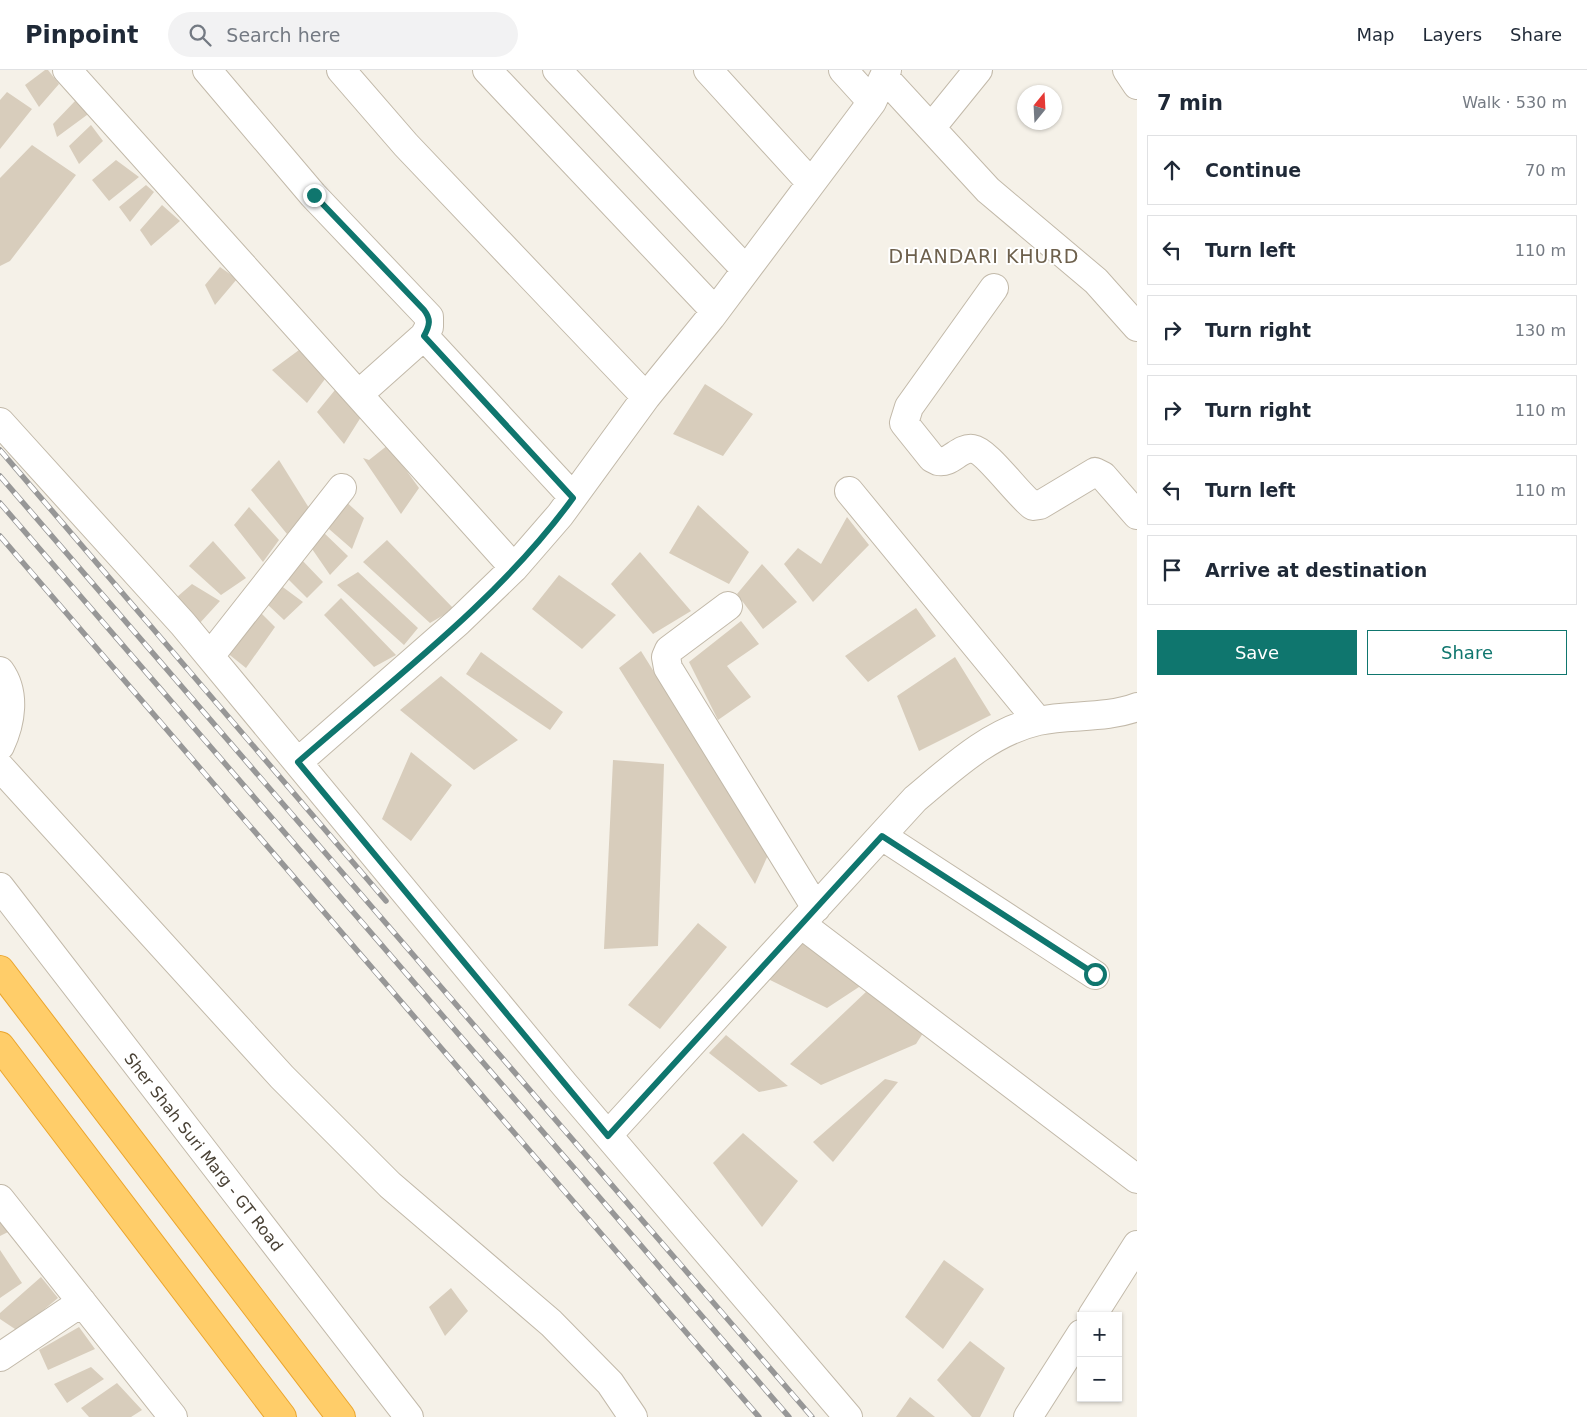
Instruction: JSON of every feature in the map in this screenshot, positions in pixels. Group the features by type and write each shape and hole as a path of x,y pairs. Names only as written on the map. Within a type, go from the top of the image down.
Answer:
{"highway":[{"path":"0,970 341,1417"},
{"path":"0,1046 282,1417"}],"street":[{"path":"67,70 514,568"},
{"path":"207,70 314,195 429,317 429,327 424,336 359,394"},
{"path":"341,70 406,145 646,397"},
{"path":"487,70 715,311"},
{"path":"557,70 746,270"},
{"path":"708,70 811,183"},
{"path":"843,70 872,102"},
{"path":"931,128 978,70"},
{"path":"1128,70 1137,85"},
{"path":"298,762 458,622 514,568 573,498 646,397 746,270 872,102 886,74 931,128 988,190 1096,281 1137,327"},
{"path":"994,288 909,407 904,423 908,431 938,461 943,462 966,450 980,452 1032,506 1040,505 1095,472 1103,476 1137,515"},
{"path":"424,336 573,498"},
{"path":"0,422 210,656 608,1136 848,1417"},
{"path":"210,656 342,488"},
{"path":"849,491 1038,721"},
{"path":"728,606 669,650 666,657 668,668 808,916 1137,1179"},
{"path":"0,671 10,697 10,717 0,746"},
{"path":"608,1136 915,799 961,761 1001,734 1038,721 1121,713 1137,707"},
{"path":"0,767 282,1077 390,1186 551,1323 610,1383 633,1417"},
{"path":"882,836 1095,974"},
{"name":"Sher Shah Suri Marg - GT Road","path":"0,886 409,1417"},
{"path":"0,1199 173,1417"},
{"path":"1095,1312 1137,1245"},
{"path":"0,1357 82,1302"},
{"path":"1028,1417 1077,1340"}],"building":[{"path":"45,70 48,70 59,84 39,107 25,85"},
{"path":"7,92 32,109 0,149 0,100"},
{"path":"76,100 91,112 57,137 53,124"},
{"path":"91,125 103,141 79,164 69,146"},
{"path":"32,145 76,175 10,261 0,266 0,178"},
{"path":"116,160 139,177 109,201 92,180"},
{"path":"146,185 154,192 130,222 119,207"},
{"path":"162,205 180,221 151,246 140,230"},
{"path":"220,267 237,279 215,305 205,285"},
{"path":"299,350 325,379 307,403 272,370"},
{"path":"705,384 753,414 723,456 673,434"},
{"path":"335,390 361,417 344,444 317,412"},
{"path":"388,445 419,488 401,514 363,458 369,460"},
{"path":"279,460 309,508 287,534 251,490"},
{"path":"343,499 364,518 352,549 329,529"},
{"path":"698,505 749,552 729,584 669,553"},
{"path":"249,507 279,540 263,562 234,525"},
{"path":"847,517 869,545 813,602 784,564 798,548 821,564"},
{"path":"322,531 348,556 330,575 310,546"},
{"path":"387,540 454,609 430,623 363,562"},
{"path":"213,541 246,578 221,595 189,566"},
{"path":"640,552 691,611 653,634 611,584"},
{"path":"300,558 323,582 307,598 288,579"},
{"path":"762,564 797,602 763,629 737,594"},
{"path":"358,572 418,628 404,645 337,585"},
{"path":"559,575 616,615 582,649 532,609"},
{"path":"192,584 220,601 199,624 177,597"},
{"path":"280,585 303,602 284,620 267,604"},
{"path":"341,598 396,655 374,667 324,615"},
{"path":"916,608 936,636 868,682 845,656"},
{"path":"259,611 275,627 246,668 226,652"},
{"path":"741,621 759,644 727,666 751,697 718,720 689,662"},
{"path":"641,651 768,855 755,884 619,668"},
{"path":"481,652 563,712 550,730 466,674"},
{"path":"955,657 991,715 919,751 897,696"},
{"path":"441,676 518,740 474,770 400,710"},
{"path":"411,752 452,785 411,841 382,819"},
{"path":"613,760 664,764 658,946 604,949"},
{"path":"698,923 727,947 660,1029 628,1005"},
{"path":"803,943 862,985 827,1008 768,979"},
{"path":"868,990 925,1030 916,1044 821,1085 790,1064"},
{"path":"726,1035 788,1086 759,1092 709,1053"},
{"path":"885,1079 898,1082 833,1162 813,1142"},
{"path":"743,1133 798,1181 762,1227 713,1163"},
{"path":"0,1221 10,1231 0,1236"},
{"path":"0,1250 22,1283 0,1298"},
{"path":"944,1260 984,1289 943,1349 905,1317"},
{"path":"41,1277 58,1298 18,1331 0,1319 0,1313"},
{"path":"451,1288 468,1311 445,1336 429,1307"},
{"path":"79,1327 95,1349 48,1370 39,1350"},
{"path":"970,1341 1005,1368 980,1417 972,1417 937,1380"},
{"path":"91,1367 104,1379 67,1403 54,1384"},
{"path":"117,1383 142,1410 131,1417 89,1417 81,1408"},
{"path":"910,1397 935,1417 896,1417"}],"railway":[{"path":"0,450 386,901"},
{"path":"0,476 812,1417"},
{"path":"0,503 789,1417"},
{"path":"0,536 759,1417"}],"district":[{"name":"DHANDARI KHURD","path":"984,256"}],"route":[{"path":"314,195 424,310 429,317 429,327 424,336 573,498 514,568 458,622 298,762 608,1136 882,836 1095,974"}]}
